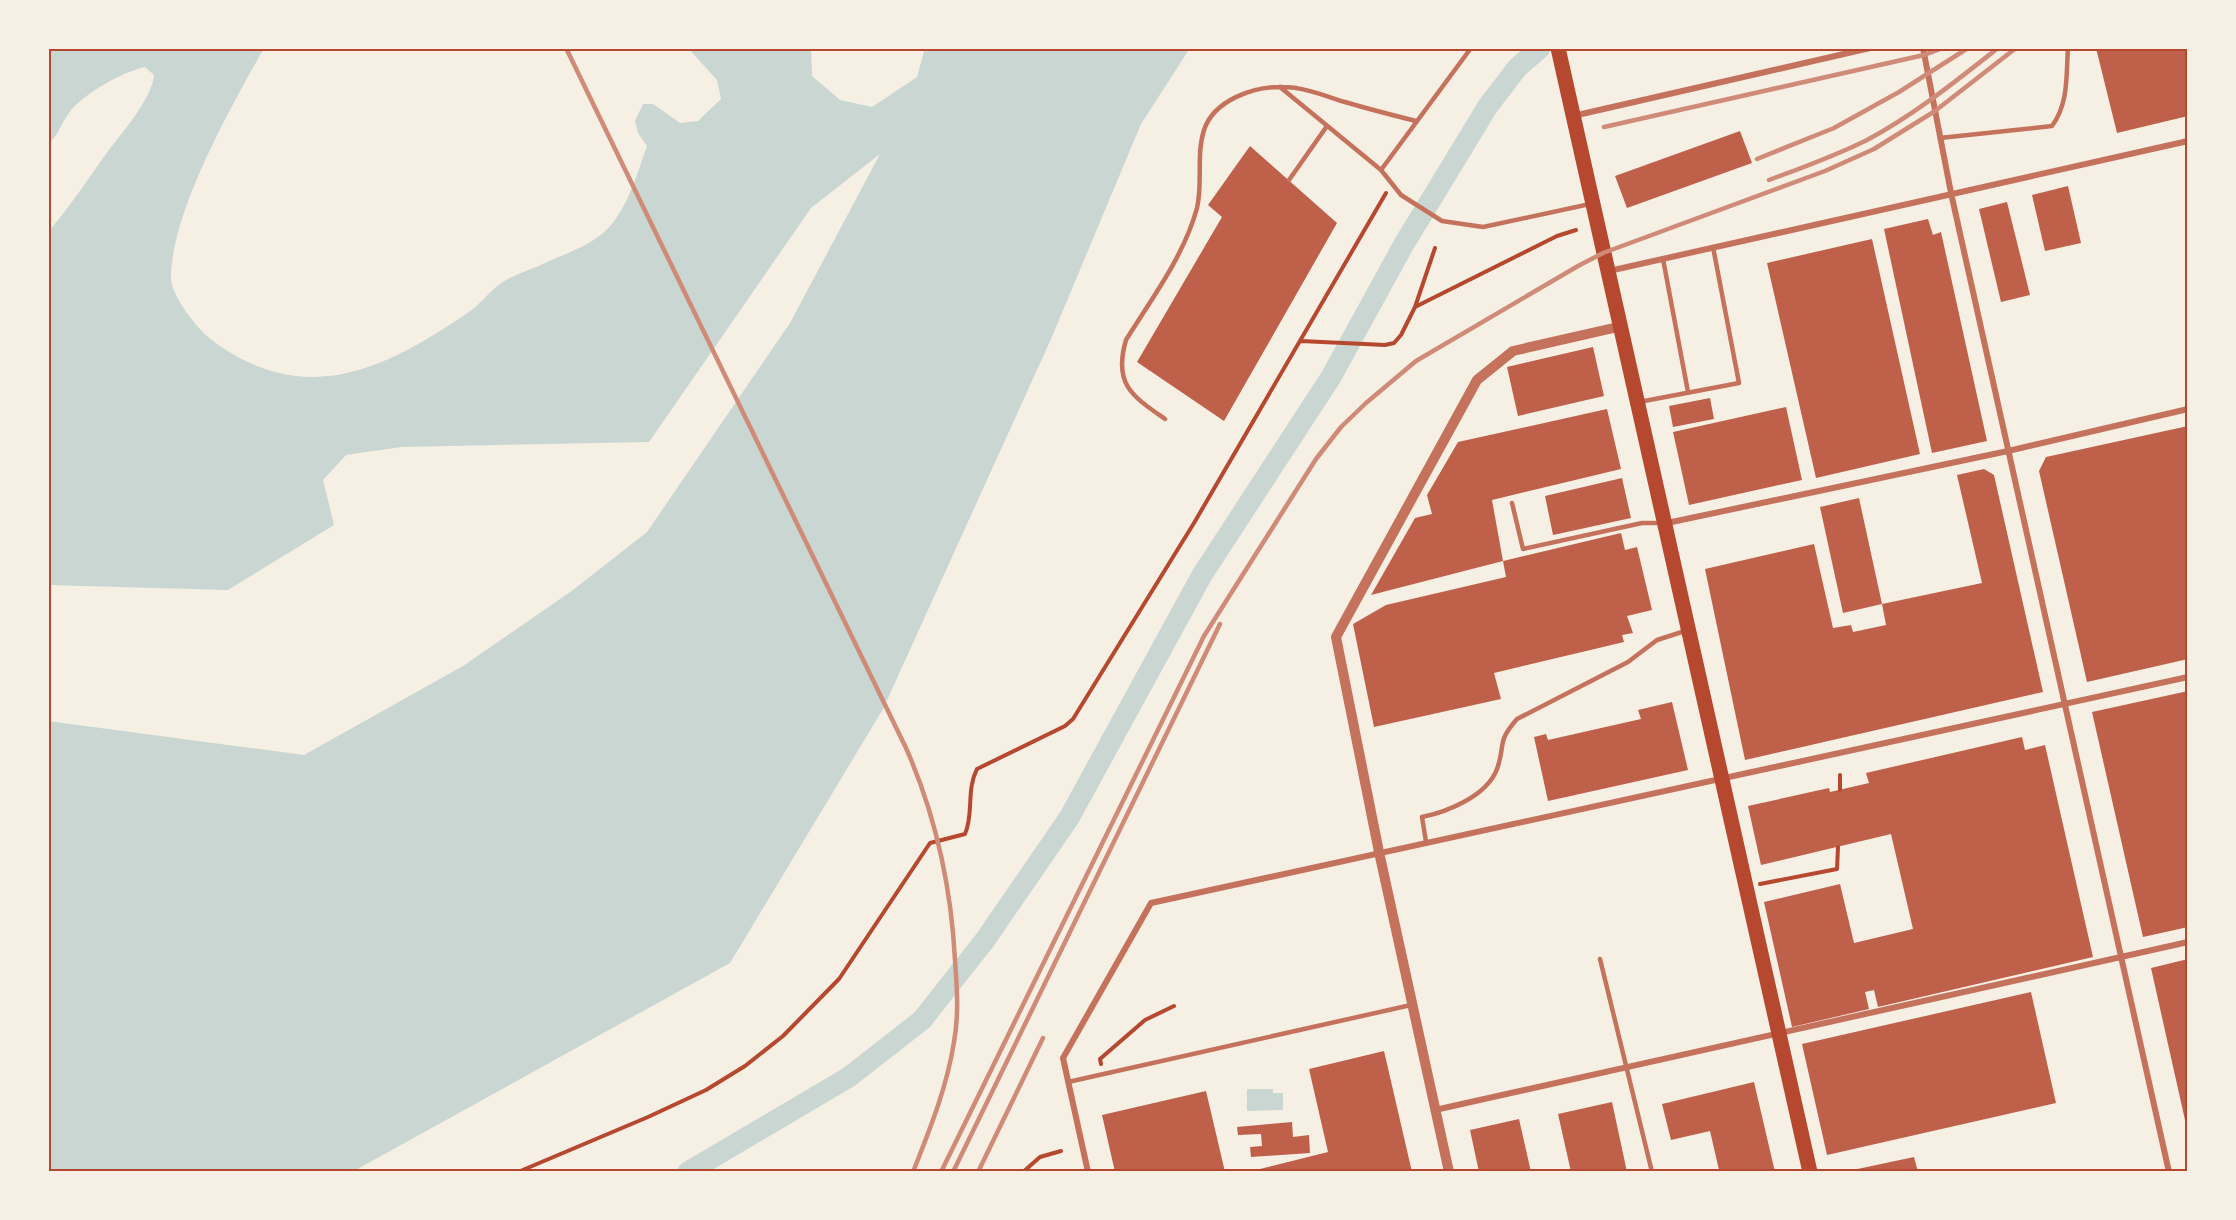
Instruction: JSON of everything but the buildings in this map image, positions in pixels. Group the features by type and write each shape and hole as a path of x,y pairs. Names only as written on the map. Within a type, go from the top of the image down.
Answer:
{"main road":[{"path":"1558,48 1618,327 1810,1172"}],"street":[{"path":"1572,116 1870,48"},
{"path":"1923,48 1951,193 2169,1172"},
{"path":"1607,272 2188,141"},
{"path":"1449,1172 1379,852 1336,637 1477,380 1513,351 1618,327"},
{"path":"1663,523 2008,451 2188,409"},
{"path":"1088,1172 1063,1058 1151,903 2188,677"},
{"path":"1435,1110 2188,942"}],"lane":[{"path":"1381,170 1471,48"},
{"path":"1940,138 2052,126 2060,115 2066,89 2068,48"},
{"path":"1165,419 1138,400 1125,384 1121,372 1126,340 1176,259 1189,233 1198,205 1201,146 1209,120 1218,109 1237,96 1280,87 1307,90 1416,122"},
{"path":"1280,87 1381,170 1401,195 1442,221 1483,227 1593,204"},
{"path":"1289,180 1327,126"},
{"path":"1636,403 1739,383 1713,247"},
{"path":"1663,259 1688,392"},
{"path":"1512,502 1523,549 1642,523 1663,523"},
{"path":"1426,842 1422,817 1442,813 1486,787 1497,770 1503,735 1516,719 1628,662 1657,640 1687,631"},
{"path":"1600,959 1652,1172"},
{"path":"1068,1082 1412,1005"}],"path":[{"path":"518,1172 706,1090 745,1066 783,1036 839,979 930,843 965,834 969,825 971,786 977,769 1065,726 1073,719 1194,523 1391,184"},
{"path":"1415,307 1557,236 1576,230"},
{"path":"1301,340 1394,344 1415,307 1435,248"},
{"path":"1840,775 1840,790"},
{"path":"1760,884 1837,869 1838,847"},
{"path":"1101,1064 1100,1059 1145,1020 1174,1006"},
{"path":"1023,1172 1040,1157 1061,1151"}],"shaded area":[{"path":"48,48 264,48 220,129 192,192 174,252 172,285 186,312 213,341 247,361 279,373 311,377 342,374 373,365 404,352 471,311 505,281 589,243 602,234 618,216 624,205 647,146 638,133 635,121 643,104 653,104 680,123 698,121 721,99 717,80 688,48 811,48 812,76 840,100 872,107 917,77 925,48 1190,48 1141,124 1051,339 883,709 730,963 352,1172 48,1172 48,721 304,755 463,666 573,590 647,532 790,323 880,154 811,208 649,442 401,447 346,455 323,480 334,525 228,590 48,585 48,232 135,116 148,95 154,75 145,67 136,69 93,92 75,106 48,145"},
{"path":"1247,1089 1273,1089 1273,1093 1283,1093 1283,1110 1247,1111"}],"waterway":[{"path":"688,1172 849,1077 922,1020 985,940 1069,818 1202,575 1331,377 1404,244 1488,106 1518,67 1540,48"}],"railway":[{"path":"566,48 906,748 926,799 940,851 950,905 957,1011 956,1032 947,1075 932,1124 913,1172"},
{"path":"1604,127 1924,55 1943,48"},
{"path":"1757,159 1834,128 1899,92 1968,48"},
{"path":"1769,180 1867,140 1934,97 1998,48"},
{"path":"941,1172 1204,636 1316,459 1341,427 1416,361 1578,266 1603,253 1825,171 1874,149 1935,111 2016,48"},
{"path":"953,1172 1220,624"},
{"path":"978,1172 1043,1038"}]}
